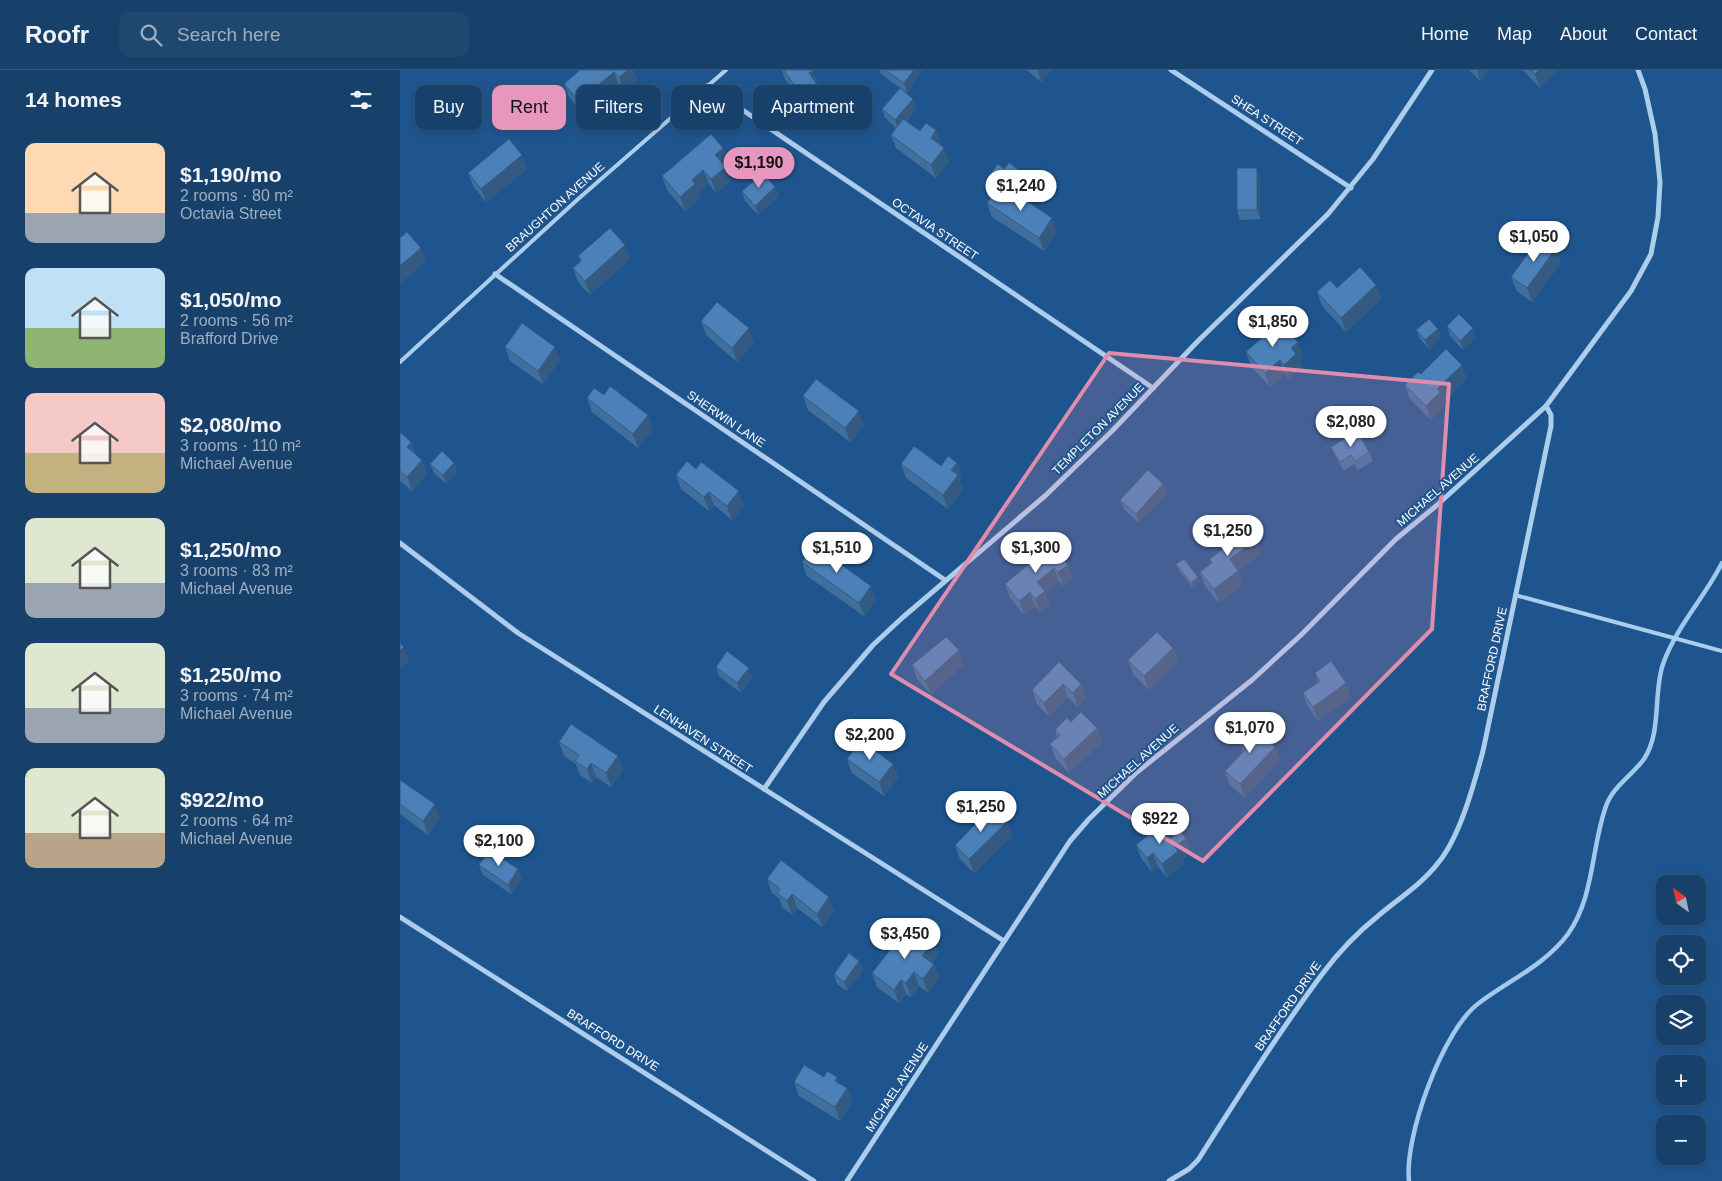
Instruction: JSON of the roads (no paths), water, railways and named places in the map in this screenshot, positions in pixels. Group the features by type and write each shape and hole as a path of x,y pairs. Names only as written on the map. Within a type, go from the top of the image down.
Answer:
{"street":[{"name":"SHEA STREET","path":"1171,70 1351,188"},
{"name":"TEMPLETON AVENUE","path":"764,789 840,680 902,618 1046,495 1328,214 1373,159 1432,70"},
{"path":"1546,406 1631,291 1651,254 1658,217 1660,182 1655,134 1645,89 1638,70"},
{"name":"OCTAVIA STREET","path":"743,110 1153,388"},
{"name":"SHERWIN LANE","path":"495,274 946,580"},
{"name":"BRAFFORD DRIVE","path":"1169,1181 1189,1169 1198,1160 1256,1068 1323,973 1376,918 1439,863 1459,826 1475,780 1516,595 1551,426 1551,416 1546,406"},
{"name":"MICHAEL AVENUE","path":"847,1181 1070,841 1136,773 1252,680 1301,635 1396,539 1436,506 1546,406"},
{"name":"LENHAVEN STREET","path":"400,543 518,633 1004,941"},
{"name":"BRAFFORD DRIVE","path":"400,917 814,1181"}],"lane":[{"name":"BRAUGHTON AVENUE","path":"708,85 726,70"},
{"name":"BRAUGHTON AVENUE","path":"400,362 495,274 671,118"},
{"path":"1516,595 1722,651"}],"waterway":[{"path":"1409,1181 1409,1162 1419,1112 1440,1059 1452,1036 1465,1016 1479,1003 1526,972 1559,945 1576,920 1583,905 1600,825 1608,801 1617,788 1644,759 1650,748 1663,664 1675,637 1722,563"}]}
